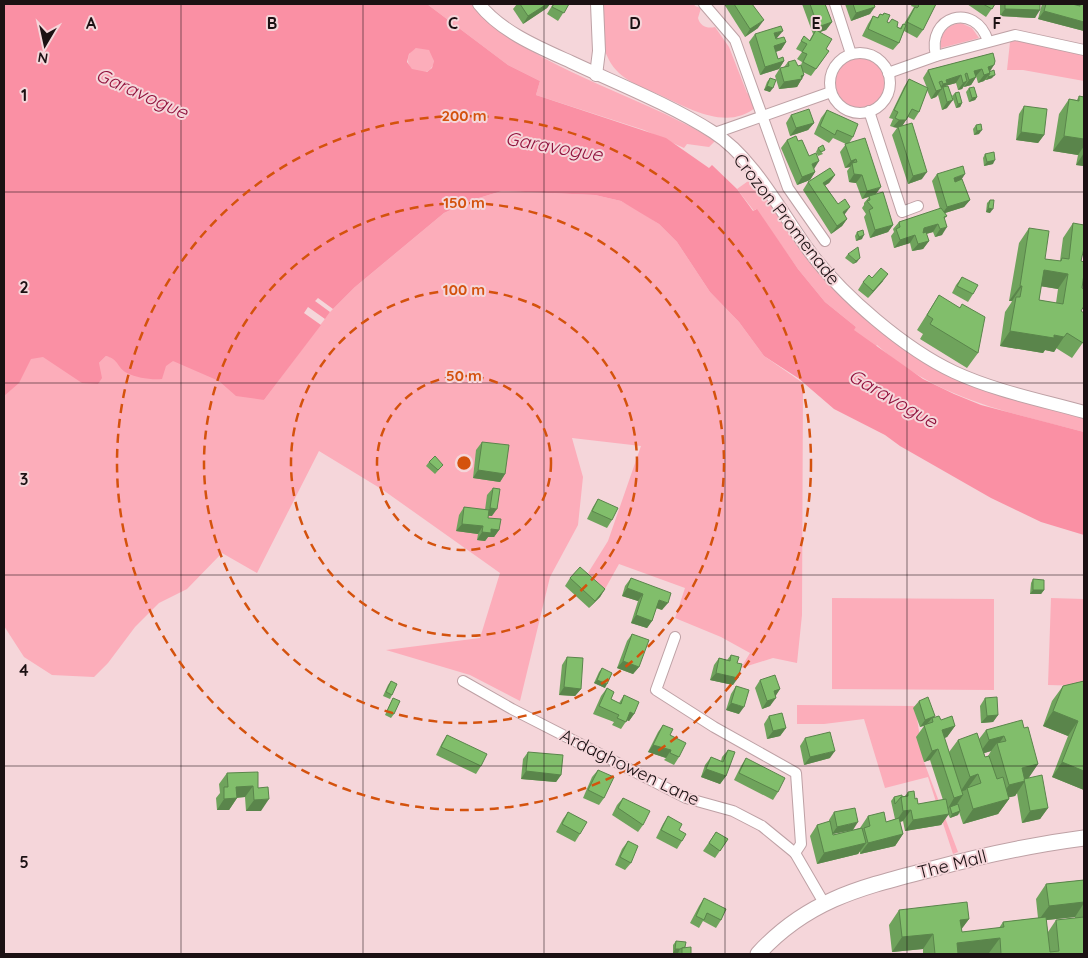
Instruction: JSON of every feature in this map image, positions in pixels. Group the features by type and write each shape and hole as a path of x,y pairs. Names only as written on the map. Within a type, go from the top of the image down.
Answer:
{"main road":[{"name":"The Mall","path":"758,954 777,934 824,903 862,888 1028,845 1084,838"}],"street":[{"name":"Crozon Promenade","path":"479,4 517,35 676,111 715,133 755,174 808,249 838,284 861,306 922,354 954,372 983,383 1084,412"},
{"path":"596,4 599,51 596,74"},
{"path":"704,4 735,40 788,188 825,240"},
{"path":"835,4 851,54"},
{"path":"936,56 933,47 938,29 953,18 962,17 979,24 988,41"},
{"path":"888,73 936,56 1015,35 1084,50"},
{"path":"864,53 874,57 882,63 888,73 890,83 888,94 881,104 869,111 855,113 844,109 831,92 830,79 833,68 851,54 864,53"},
{"path":"715,133 831,92"},
{"path":"869,111 902,212 918,206"},
{"path":"675,637 656,690 714,727 796,773 801,844 794,853"},
{"name":"Ardaghowen Lane","path":"463,681 512,709 686,798 733,811 762,826 794,853 824,903"}],"shaded area":[{"path":"427,4 471,4 496,27 524,47 588,80 686,124 715,141 709,147 687,144 684,148 644,130 536,95 540,81 508,65"},
{"path":"600,4 694,4 701,8 698,18 700,23 709,28 715,27 729,47 747,93 752,96 756,107 745,114 733,117 709,115 685,107 626,78 614,67 606,54"},
{"path":"961,23 972,28 979,38 941,48 941,38 945,31"},
{"path":"1018,40 1084,55 1084,81 1023,70 1007,70 1010,42"},
{"path":"421,47 430,51 434,60 430,69 421,73 412,69 408,60 412,51"},
{"path":"860,58 869,60 880,69 885,83 883,92 874,103 860,108 851,106 840,97 835,83 837,74 846,63"},
{"path":"751,179 779,214 797,245 834,289 921,361 950,375 1028,403 1084,418 1084,432 1001,410 949,391 924,379 877,345 875,347 853,330 856,327 825,302 798,269 756,209 754,211 737,189"},
{"path":"502,191 595,195 621,201 636,209 659,224 677,242 710,292 739,322 764,356 803,383 802,615 797,663 773,658 741,668 750,653 721,637 675,618 685,588 619,564 605,589 588,573 608,541 641,446 572,438 583,477 578,525 550,577 520,701 470,675 386,650 480,638 500,573 383,490 319,451 257,573 222,553 187,589 159,603 135,627 108,663 94,677 52,675 24,657 4,626 4,361 43,356 99,363 106,356 114,358 169,353 264,400 330,312 355,287 444,213 472,200"},
{"path":"832,598 994,599 994,690 832,689"},
{"path":"1051,598 1084,599 1084,686 1048,685"},
{"path":"797,705 915,706 924,762 958,852 953,854 928,777 885,788 864,719 824,724 797,724"}],"water":[{"name":"Garavogue","path":"4,4 427,4 508,65 540,81 536,95 666,138 709,168 712,165 737,189 753,211 757,209 798,269 825,302 856,327 854,330 923,379 981,405 1084,432 1084,535 1041,522 991,498 900,446 885,435 834,409 798,378 764,356 739,322 710,292 677,242 659,224 621,201 595,195 502,191 472,200 444,213 355,287 333,309 318,298 315,301 330,312 325,319 308,307 304,313 321,325 264,400 236,396 219,381 173,361 166,366 162,379 149,379 127,373 121,369 116,361 106,356 99,363 102,378 98,384 82,383 43,357 31,359 19,383 4,396","holes":["416,48 429,50 434,61 432,68 427,72 412,69 407,62 409,54"]}],"building":[{"path":"520,4 547,4 528,16"},
{"path":"554,4 569,4 564,13 552,7"},
{"path":"734,4 752,4 764,20 750,29"},
{"path":"810,4 825,4 832,22 818,27"},
{"path":"853,4 874,4 875,7 856,13"},
{"path":"917,4 936,4 923,30 907,22 915,7 919,6"},
{"path":"983,4 995,4 992,9"},
{"path":"1005,4 1040,4 1040,10 1005,9"},
{"path":"1046,4 1072,4 1080,6 1080,4 1084,4 1084,22 1044,11"},
{"path":"884,13 890,15 887,22 889,23 892,19 898,22 897,27 901,29 903,24 906,25 899,43 868,29 873,16 878,18 880,14 883,15"},
{"path":"781,26 783,31 774,33 776,39 784,37 786,42 774,46 778,59 783,57 784,61 765,67 755,34"},
{"path":"816,30 832,39 826,49 829,51 816,69 803,62 807,54 802,52 807,44 801,41 804,36 810,41"},
{"path":"993,53 995,61 994,65 988,67 990,73 984,75 982,69 974,71 976,77 969,80 967,73 965,74 967,81 963,83 961,75 946,80 947,83 939,82 942,89 936,91 928,70"},
{"path":"795,60 798,66 801,65 804,75 801,76 802,79 784,82 780,68 789,66 788,62"},
{"path":"994,70 995,75 988,77 989,72"},
{"path":"770,78 776,80 773,88 767,86"},
{"path":"909,79 928,88 919,112 912,109 906,120 899,120 895,118 898,112 894,110"},
{"path":"948,86 953,100 947,102 943,87"},
{"path":"974,87 977,97 972,98 969,88"},
{"path":"959,92 962,103 958,104 955,93"},
{"path":"1079,96 1084,97 1084,139 1064,136 1069,99 1079,101"},
{"path":"1024,106 1047,109 1044,135 1021,132"},
{"path":"809,109 814,123 796,128 791,115"},
{"path":"827,110 858,124 853,137 837,130 835,135 820,126"},
{"path":"912,123 927,172 913,176 898,127"},
{"path":"981,124 982,130 977,131 976,125"},
{"path":"796,136 798,141 802,140 809,156 816,153 819,161 812,164 815,172 802,177 787,140"},
{"path":"865,138 881,187 867,191 862,175 854,174 852,163 857,162 856,159 851,161 845,144"},
{"path":"823,145 825,150 821,152 818,148"},
{"path":"994,152 995,160 987,162 985,154"},
{"path":"963,166 965,174 954,178 955,182 962,179 970,200 947,207 937,174"},
{"path":"830,168 835,175 823,183 838,204 845,199 850,207 843,212 847,219 837,226 808,182"},
{"path":"883,192 893,225 875,230 869,210 873,208 867,201 870,200 869,196"},
{"path":"990,200 994,200 993,209 988,208"},
{"path":"941,208 947,216 944,217 947,227 940,229 938,224 924,228 923,233 926,232 929,241 918,244 915,235 900,240 896,229 900,227 899,222"},
{"path":"1073,223 1084,225 1084,248 1081,261 1084,262 1082,288 1084,289 1084,306 1081,311 1084,313 1083,343 1067,333 1064,337 1054,335 1054,338 1010,331 1016,297 1020,297 1029,228 1049,231 1045,259 1061,261 1062,258 1069,259","holes":["1044,270 1068,274 1063,304 1039,300"]},
{"path":"863,230 864,235 859,237 857,232"},
{"path":"858,247 860,258 856,261 848,254"},
{"path":"881,268 888,274 873,291 863,282 869,275 872,278"},
{"path":"962,277 978,285 973,294 957,286"},
{"path":"939,295 960,308 962,304 985,317 978,353 930,324 933,319 927,315"},
{"path":"482,442 509,445 505,474 478,470"},
{"path":"435,456 443,465 438,470 429,462"},
{"path":"493,488 500,489 497,509 490,508"},
{"path":"598,499 618,508 612,520 592,511"},
{"path":"464,507 489,510 488,518 501,519 499,530 491,529 491,533 482,532 483,526 462,524"},
{"path":"580,567 605,589 595,601 570,578"},
{"path":"631,578 671,593 668,603 659,600 652,621 636,615 643,594 627,588"},
{"path":"1033,579 1044,580 1044,590 1033,590"},
{"path":"632,634 649,640 639,667 623,661"},
{"path":"731,655 739,657 737,663 742,664 738,678 716,673 719,658 730,661"},
{"path":"567,657 583,658 581,689 564,687"},
{"path":"602,668 612,673 607,684 597,680"},
{"path":"775,675 780,689 774,691 776,698 767,701 760,680"},
{"path":"391,681 397,684 392,695 386,692"},
{"path":"1084,681 1084,771 1062,762 1078,721 1053,711 1063,686"},
{"path":"736,686 749,690 744,707 731,703"},
{"path":"607,688 614,692 611,699 621,704 624,695 639,702 634,714 630,712 626,722 617,718 619,715 599,706"},
{"path":"928,697 935,716 925,720 919,701"},
{"path":"997,697 998,715 987,716 985,698"},
{"path":"393,698 400,701 394,714 387,711"},
{"path":"782,713 786,728 773,731 769,716"},
{"path":"939,716 941,720 952,716 955,726 942,730 963,795 954,798 938,749 932,751 924,725 933,722 932,718"},
{"path":"1022,720 1024,728 1028,727 1038,764 1022,768 1025,781 1009,785 997,743 1006,741 1004,736 989,740 986,730"},
{"path":"663,725 673,729 670,735 686,743 679,757 670,753 671,750 653,745"},
{"path":"830,732 835,751 810,757 805,738"},
{"path":"977,733 985,757 989,756 997,779 1003,777 1009,799 973,809 967,788 981,783 978,774 970,777 958,740"},
{"path":"447,735 487,754 481,766 441,747"},
{"path":"728,750 735,752 726,776 706,769 711,757 723,762"},
{"path":"528,752 563,755 561,775 526,771"},
{"path":"746,758 785,778 778,792 739,773"},
{"path":"598,770 614,777 604,798 588,790"},
{"path":"258,772 258,788 268,787 269,799 254,800 253,786 236,787 237,798 224,799 224,787 228,787 227,773"},
{"path":"1042,775 1048,808 1030,811 1024,779"},
{"path":"914,791 918,804 946,799 949,814 913,820 911,810 903,811 901,797 908,796 908,792"},
{"path":"902,795 902,797 895,804 894,797"},
{"path":"623,798 650,811 643,825 618,808"},
{"path":"958,804 960,811 952,814 950,807"},
{"path":"855,808 858,822 837,827 834,812"},
{"path":"568,812 587,822 580,834 562,824"},
{"path":"884,812 886,822 899,818 903,834 868,843 864,828 870,826 868,816"},
{"path":"668,816 682,824 679,830 686,834 682,841 661,830"},
{"path":"830,821 833,835 862,828 866,843 824,853 817,825"},
{"path":"716,832 728,839 720,851 709,843"},
{"path":"628,841 638,846 631,863 620,857"},
{"path":"1084,880 1084,902 1049,906 1046,884"},
{"path":"704,898 726,909 721,920 707,913 704,920 696,916"},
{"path":"967,902 969,919 960,920 962,932 1004,927 1003,922 1046,917 1050,952 1059,951 1056,920 1084,917 1084,954 1001,954 1000,938 957,943 958,954 935,954 933,934 902,937 899,910"},
{"path":"676,941 686,942 685,947 675,949"},
{"path":"691,947 691,954 682,954 682,948"}]}
